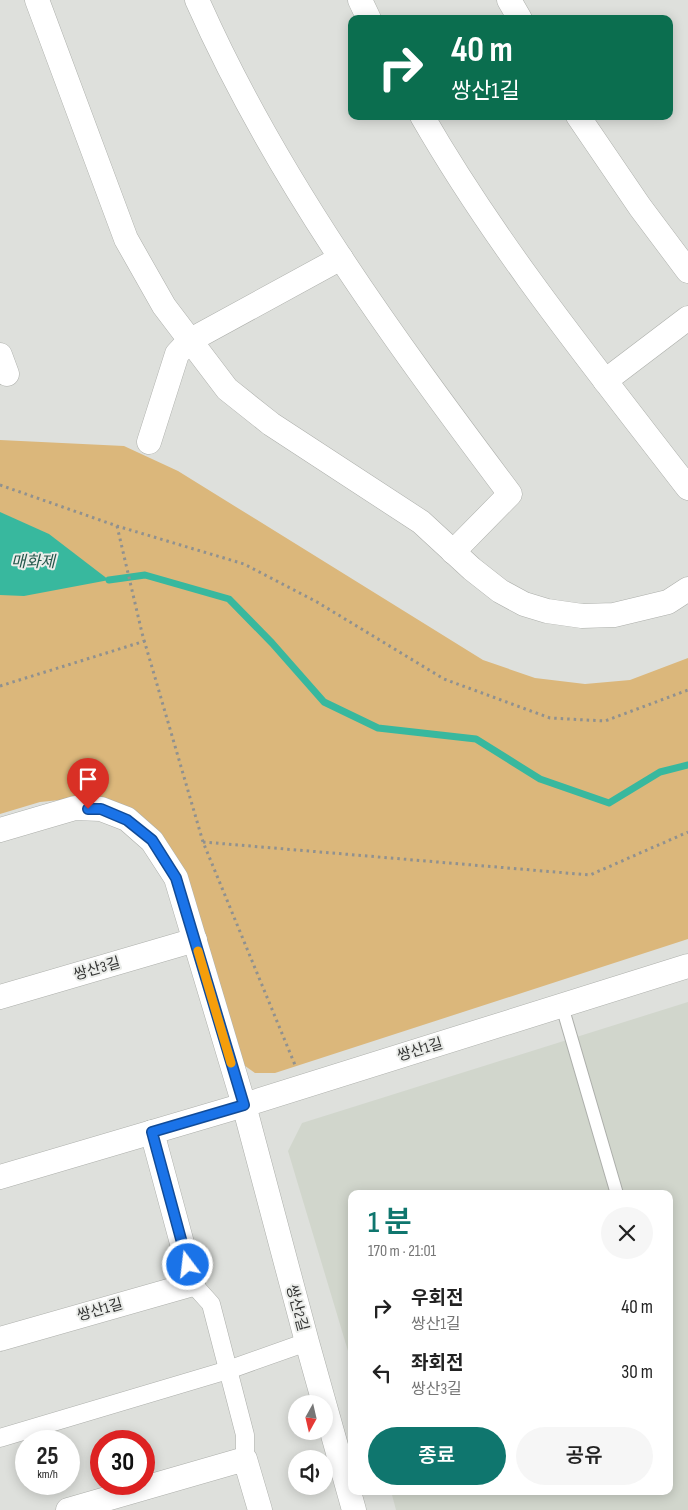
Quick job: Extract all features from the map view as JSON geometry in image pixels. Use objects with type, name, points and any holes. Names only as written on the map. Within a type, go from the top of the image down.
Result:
[{"type":"street","points":[[37,0],[126,239],[164,306],[227,389],[250,410],[422,522],[453,552],[500,591],[524,604],[547,611],[582,616],[614,615],[668,602],[688,590]]},
{"type":"street","points":[[197,0],[246,101],[310,210],[341,258],[450,413],[510,494],[453,552]]},
{"type":"street","points":[[360,0],[367,15]]},
{"type":"street","points":[[509,0],[518,15]]},
{"type":"street","points":[[424,120],[481,211],[606,381],[688,488]]},
{"type":"street","points":[[581,120],[640,207],[688,271]]},
{"type":"street","points":[[149,442],[177,354],[190,341],[341,258]]},
{"type":"street","points":[[606,381],[688,318]]},
{"type":"street","points":[[0,830],[75,808],[101,809],[127,820],[152,840],[176,878],[244,1105]]},
{"type":"street","name":"쌍산3길","points":[[0,998],[194,940]]},
{"type":"street","name":"쌍산1길","points":[[0,1177],[244,1105],[688,966]]},
{"type":"street","name":"쌍산2길","points":[[244,1105],[306,1342],[348,1489]]},
{"type":"street","points":[[152,1132],[193,1284],[210,1304],[245,1435],[244,1459],[260,1510]]},
{"type":"street","name":"쌍산1길","points":[[0,1339],[193,1284]]},
{"type":"street","points":[[0,1438],[228,1370],[306,1342]]},
{"type":"street","points":[[68,1510],[244,1459]]},
{"type":"street","name":"쌍산2길","points":[[350,1495],[354,1510]]},
{"type":"lane","points":[[562,1006],[615,1190]]},
{"type":"path","points":[[0,485],[117,526],[244,564],[317,602],[444,678],[550,718],[605,721],[688,690]]},
{"type":"path","points":[[117,526],[144,641],[203,842],[304,1086]]},
{"type":"path","points":[[0,686],[144,641]]},
{"type":"path","points":[[203,842],[590,875],[688,832]]},
{"type":"shaded area","points":[[0,440],[124,446],[178,471],[483,660],[535,678],[585,684],[630,680],[688,658],[688,939],[275,1073],[255,1073],[241,1063],[181,871],[89,797],[40,802],[0,814]]},
{"type":"shaded area","points":[[688,1002],[688,1510],[396,1510],[392,1495],[673,1495],[673,1190],[348,1190],[348,1351],[288,1151],[302,1123]]},
{"type":"water","name":"매화제","points":[[0,512],[49,534],[109,580],[24,596],[0,595]]},
{"type":"waterway","points":[[109,580],[145,575],[229,599],[272,643],[324,702],[378,728],[476,739],[540,779],[609,803],[660,772],[688,765]]},
{"type":"slow traffic","points":[[198,951],[231,1063]]},
{"type":"route","points":[[88,809],[101,809],[127,820],[152,840],[176,878],[244,1105],[152,1132],[188,1265]]}]
